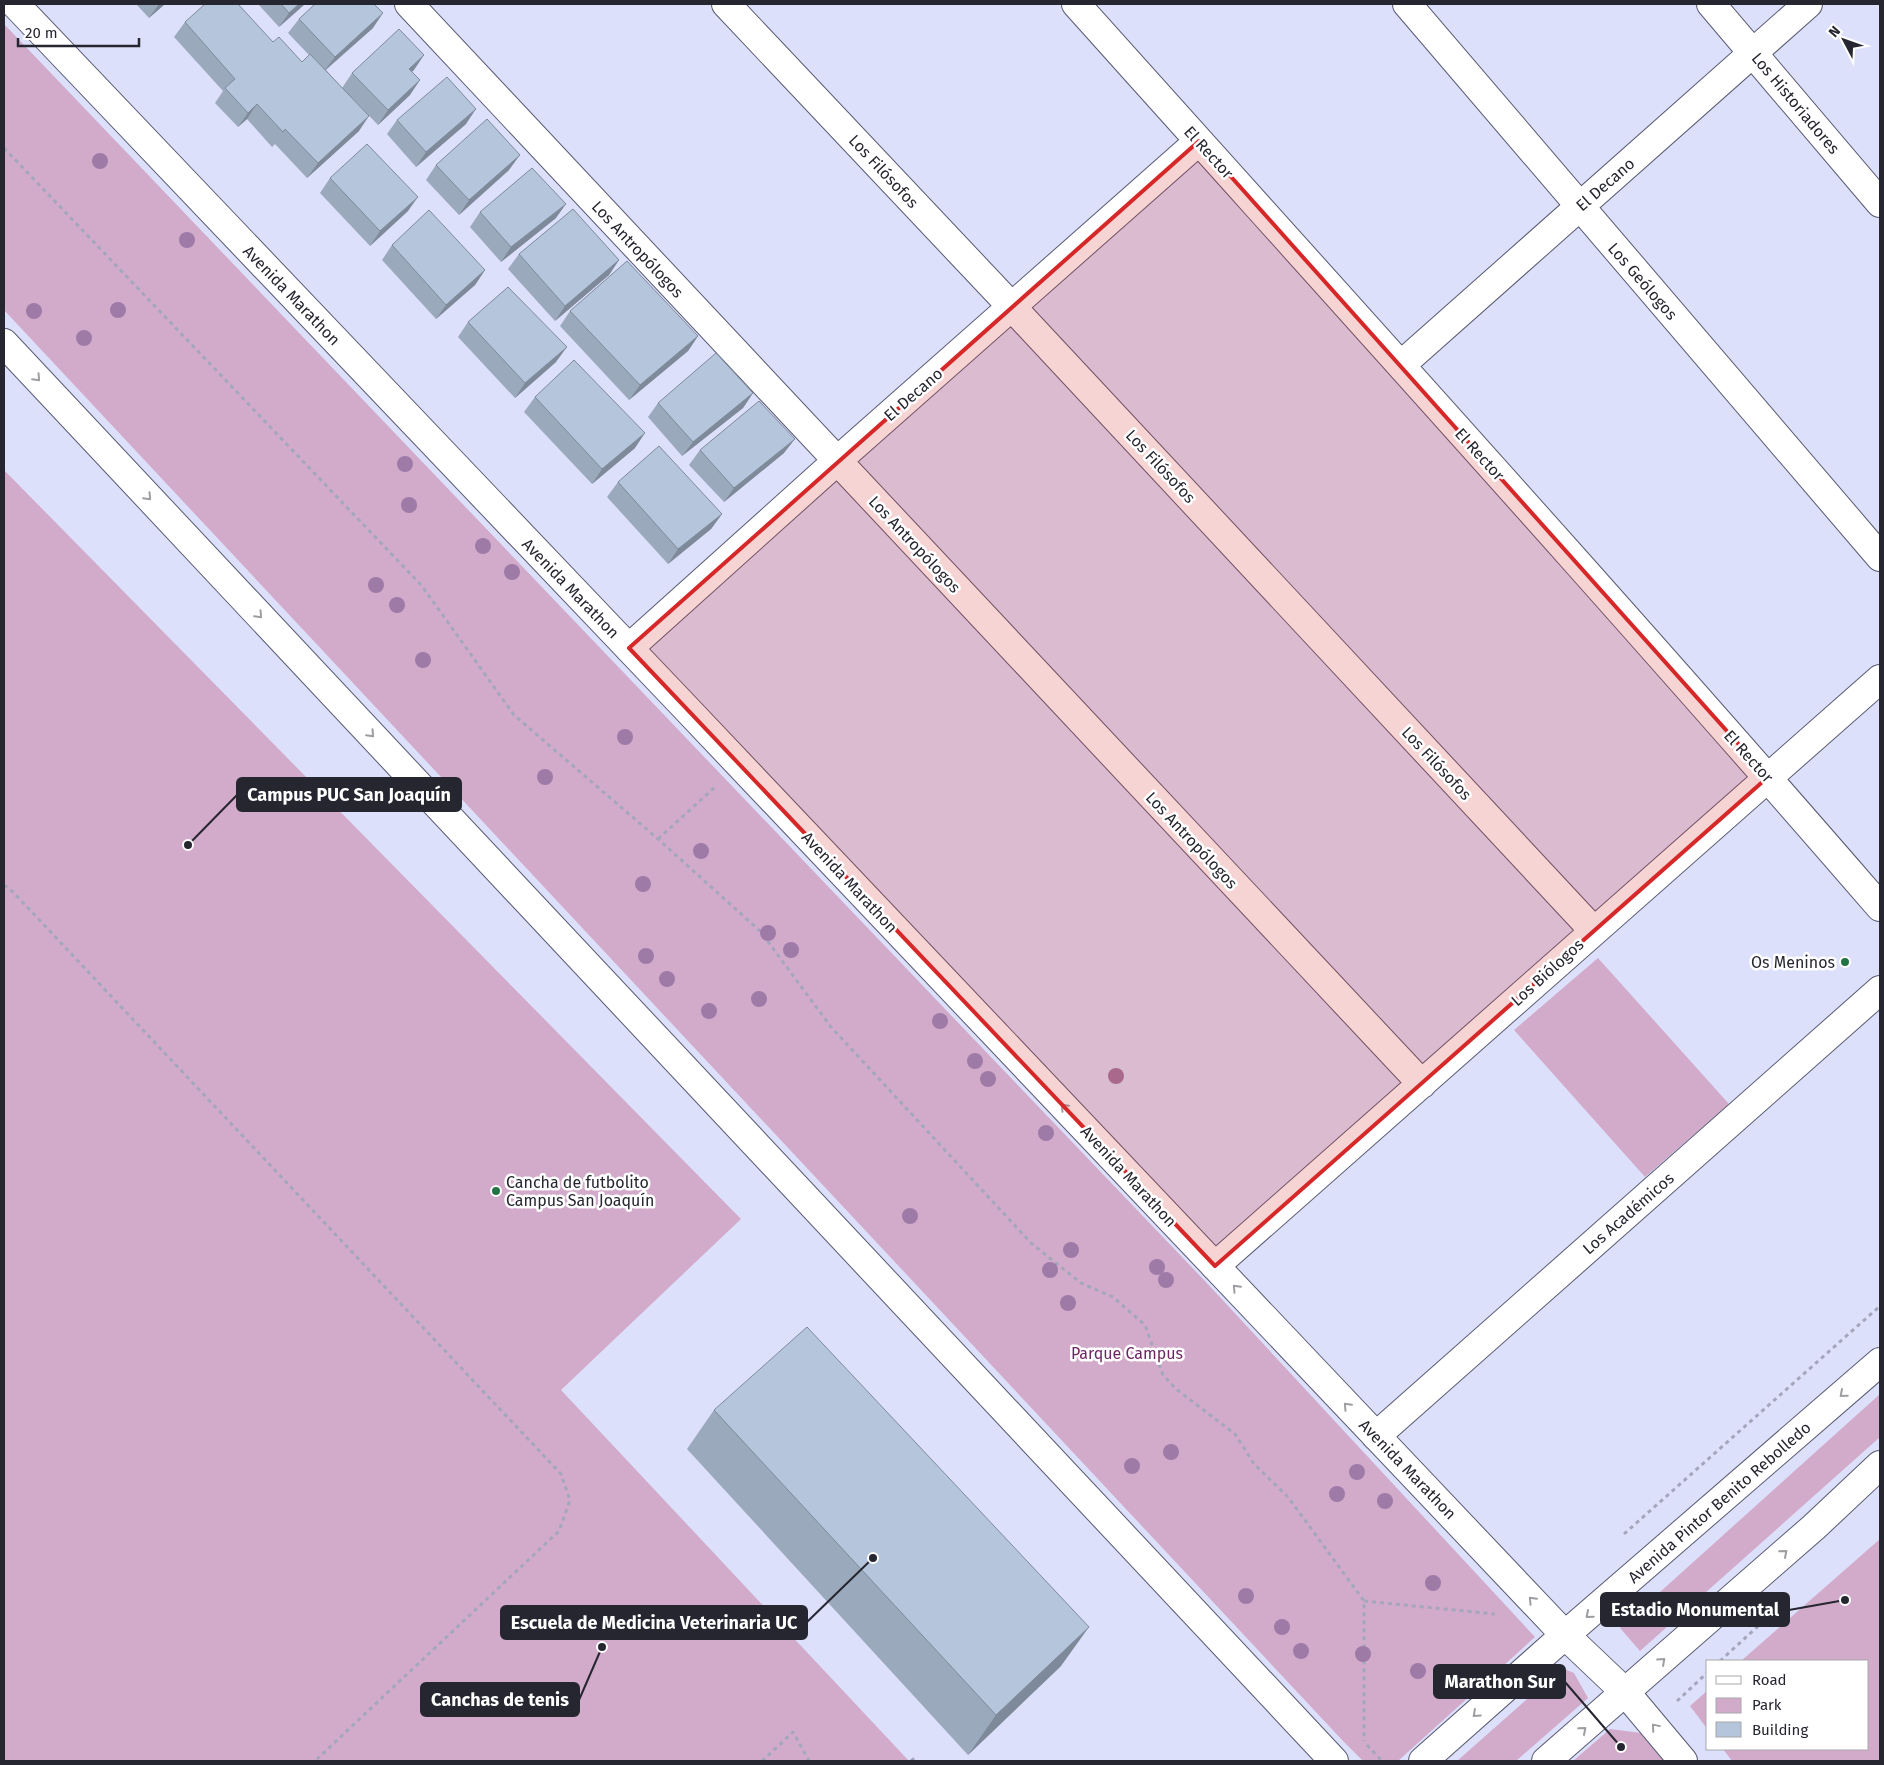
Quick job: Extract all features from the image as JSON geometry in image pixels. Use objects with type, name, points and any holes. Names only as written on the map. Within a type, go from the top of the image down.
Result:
[{"type":"street","name":"Avenida Marathon","points":[[15,4],[1565,1635],[1626,1693],[1683,1761]]},
{"type":"street","name":"Los Antropólogos","points":[[409,4],[1422,1084]]},
{"type":"street","name":"Los Filósofos","points":[[726,4],[1012,307],[1594,931]]},
{"type":"street","name":"El Rector","points":[[1076,4],[1401,365],[1768,778],[1880,907]]},
{"type":"street","name":"Los Geólogos","points":[[1407,4],[1880,557]]},
{"type":"street","name":"Los Historiadores","points":[[1711,4],[1880,203]]},
{"type":"street","name":"El Decano","points":[[1401,365],[1754,54],[1808,4]]},
{"type":"street","name":"El Decano","points":[[629,648],[1199,141]]},
{"type":"street","points":[[4,343],[1334,1761]]},
{"type":"street","name":"Los Biólogos","points":[[1215,1266],[1880,678]]},
{"type":"street","name":"Los Académicos","points":[[1376,1436],[1880,990]]},
{"type":"street","name":"Avenida Pintor Benito Rebolledo","points":[[1423,1761],[1565,1635],[1880,1362]]},
{"type":"street","points":[[1546,1761],[1814,1527],[1880,1465]]},
{"type":"path","points":[[4,148],[422,586],[514,716],[658,839],[760,931],[831,1027],[1031,1243],[1081,1282],[1114,1297],[1145,1325],[1162,1375],[1176,1389],[1236,1434],[1254,1464],[1288,1497],[1364,1601],[1364,1752]]},
{"type":"path","points":[[658,839],[718,784]]},
{"type":"path","points":[[4,885],[13,892],[561,1474],[570,1500],[559,1531],[315,1761]]},
{"type":"path","points":[[1619,1538],[1880,1306]]},
{"type":"path","points":[[1364,1601],[1504,1614]]},
{"type":"path","points":[[762,1761],[793,1732],[809,1761]]},
{"type":"path","points":[[1364,1742],[1382,1761]]},
{"type":"path","points":[[911,1761],[917,1756]]},
{"type":"highlighted area","points":[[1199,141],[1768,777],[1215,1266],[629,648]]},
{"type":"green space","name":"Parque Campus","points":[[4,24],[1204,1280],[1535,1637],[1398,1761],[1363,1761],[1344,1742],[4,310]]},
{"type":"green space","points":[[4,470],[741,1219],[561,1390],[909,1761],[4,1761]]},
{"type":"green space","points":[[1598,958],[1729,1104],[1645,1177],[1514,1030]]},
{"type":"green space","points":[[1880,1394],[1880,1437],[1640,1651],[1620,1628]]},
{"type":"green space","points":[[1880,1539],[1880,1761],[1732,1761],[1724,1750],[1869,1750],[1869,1660],[1742,1660]]},
{"type":"green space","points":[[1562,1668],[1574,1673],[1588,1698],[1516,1761],[1457,1761]]},
{"type":"green space","points":[[1706,1692],[1706,1727],[1690,1706]]},
{"type":"green space","points":[[1610,1729],[1641,1733],[1665,1761],[1573,1761]]},
{"type":"building","points":[[205,4],[238,4],[273,42],[279,37],[302,62],[310,54],[369,116],[318,163],[285,129],[283,132],[257,104],[248,113],[225,88],[235,79],[185,22]]},
{"type":"building","points":[[281,4],[299,4],[289,13]]},
{"type":"building","points":[[315,4],[374,4],[383,13],[335,57],[299,19]]},
{"type":"building","points":[[399,29],[424,55],[409,69],[420,80],[388,110],[352,73]]},
{"type":"building","points":[[447,77],[476,109],[426,152],[397,120]]},
{"type":"building","points":[[487,119],[520,155],[469,200],[436,165]]},
{"type":"building","points":[[367,144],[418,197],[380,231],[330,178]]},
{"type":"building","points":[[532,168],[566,204],[511,247],[480,212]]},
{"type":"building","points":[[573,209],[619,260],[565,306],[519,254]]},
{"type":"building","points":[[429,210],[485,270],[446,305],[392,245]]},
{"type":"building","points":[[627,261],[698,336],[640,385],[570,311]]},
{"type":"building","points":[[508,287],[567,347],[525,383],[468,322]]},
{"type":"building","points":[[716,353],[753,393],[693,442],[658,403]]},
{"type":"building","points":[[574,360],[645,433],[602,469],[535,397]]},
{"type":"building","points":[[759,401],[795,439],[734,488],[700,450]]},
{"type":"building","points":[[659,446],[722,514],[678,549],[618,482]]},
{"type":"building","points":[[807,1327],[1089,1627],[996,1715],[714,1410]]},
{"type":"place","name":"Campus PUC San Joaquín","points":[[188,845]]},
{"type":"place","name":"Os Meninos","points":[[1845,962]]},
{"type":"place","name":"Cancha de futbolito Campus San Joaquín","points":[[496,1191]]},
{"type":"place","name":"Escuela de Medicina Veterinaria UC","points":[[873,1558]]},
{"type":"place","name":"Estadio Monumental","points":[[1845,1600]]},
{"type":"place","name":"Canchas de tenis","points":[[602,1647]]},
{"type":"place","name":"Marathon Sur","points":[[1621,1747]]}]
